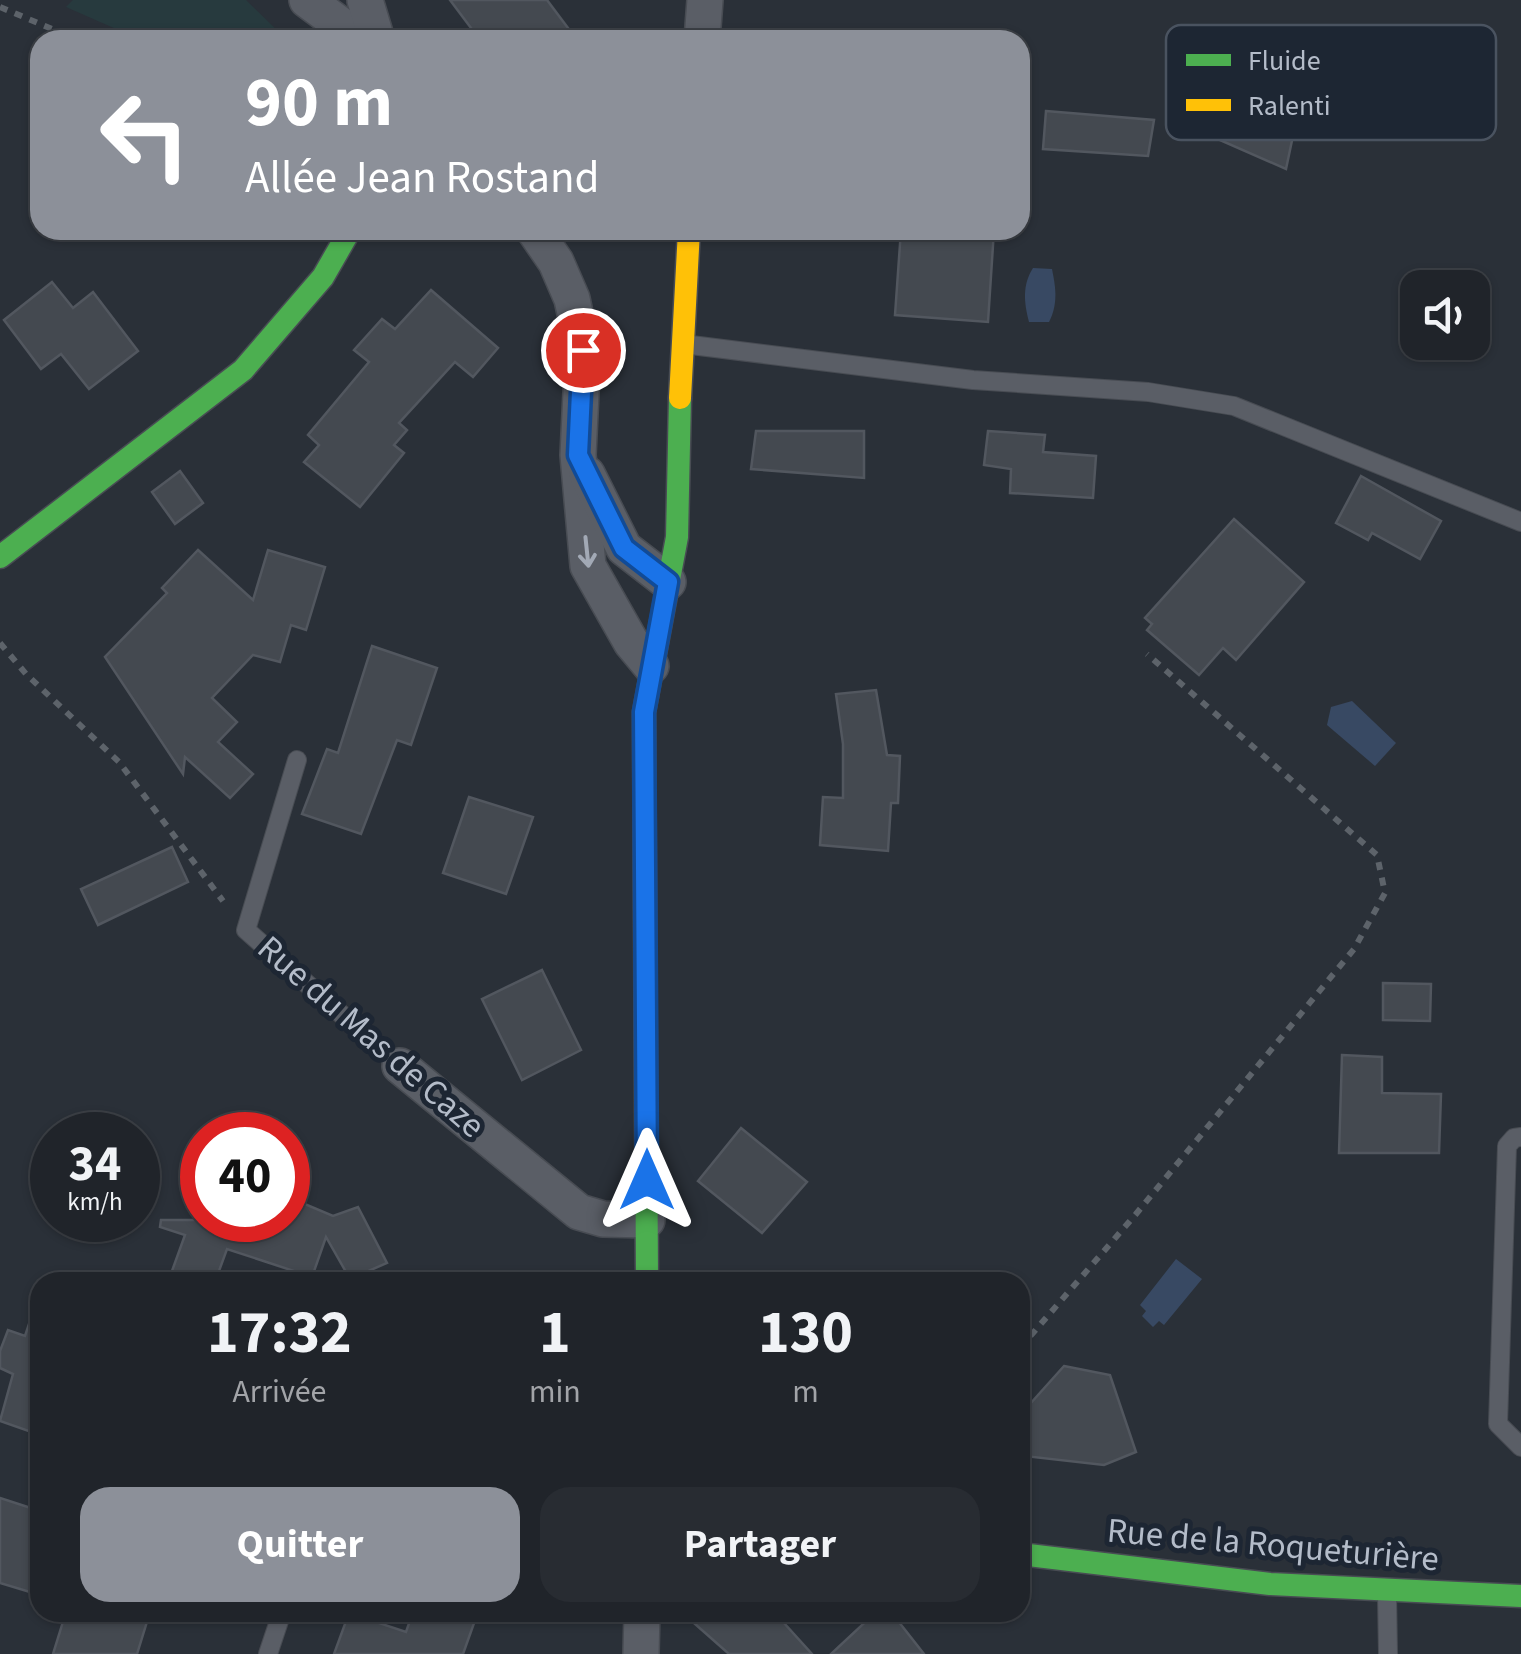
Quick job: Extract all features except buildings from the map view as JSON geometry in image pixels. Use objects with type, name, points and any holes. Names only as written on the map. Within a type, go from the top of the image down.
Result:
[{"type":"street","points":[[307,0],[348,30]]},
{"type":"street","points":[[364,0],[374,30]]},
{"type":"street","points":[[702,30],[704,0]]},
{"type":"street","points":[[0,557],[243,370],[323,277],[344,240]]},
{"type":"street","points":[[541,240],[556,262],[572,299],[583,350],[578,455],[588,566],[631,642],[651,666]]},
{"type":"street","points":[[647,1272],[644,712],[676,537],[687,240]]},
{"type":"street","points":[[578,455],[624,548],[668,582]]},
{"type":"street","name":"Rue du Mas de Caze","points":[[400,1066],[578,1212],[604,1218],[648,1220]]},
{"type":"street","name":"Rue de la Roqueturière","points":[[1030,1556],[1166,1576],[1387,1594],[1521,1596]]},
{"type":"street","points":[[641,1654],[642,1622]]},
{"type":"lane","points":[[681,344],[973,380],[1148,392],[1234,406],[1521,522]]},
{"type":"lane","name":"Rue du Mas de Caze","points":[[296,760],[246,930],[400,1066]]},
{"type":"lane","points":[[1521,1138],[1514,1138],[1507,1146],[1498,1424],[1521,1446]]},
{"type":"lane","points":[[1387,1594],[1388,1654]]},
{"type":"lane","points":[[268,1654],[279,1622]]},
{"type":"path","points":[[0,7],[54,30]]},
{"type":"path","points":[[0,643],[26,674],[119,762],[246,930]]},
{"type":"path","points":[[1030,1336],[1354,948],[1385,894],[1377,854],[1147,654]]},
{"type":"green space","points":[[73,0],[246,0],[277,30],[118,30],[66,7]]},
{"type":"water","points":[[1033,268],[1052,269],[1055,296],[1049,322],[1029,322],[1025,294]]},
{"type":"water","points":[[1352,701],[1396,743],[1375,766],[1327,725],[1331,707]]},
{"type":"water","points":[[1176,1259],[1202,1279],[1164,1325],[1159,1321],[1153,1327],[1142,1316],[1146,1311],[1140,1305]]},
{"type":"traffic: fast","points":[[0,557],[243,370],[323,277],[344,240]]},
{"type":"traffic: fast","points":[[647,1272],[644,712],[677,537],[680,398]]},
{"type":"traffic: fast","points":[[1030,1555],[1270,1584],[1521,1596]]},
{"type":"traffic: slow","points":[[680,398],[688,240]]},
{"type":"route","points":[[583,350],[578,455],[624,548],[668,582],[644,712],[647,1180]]}]
